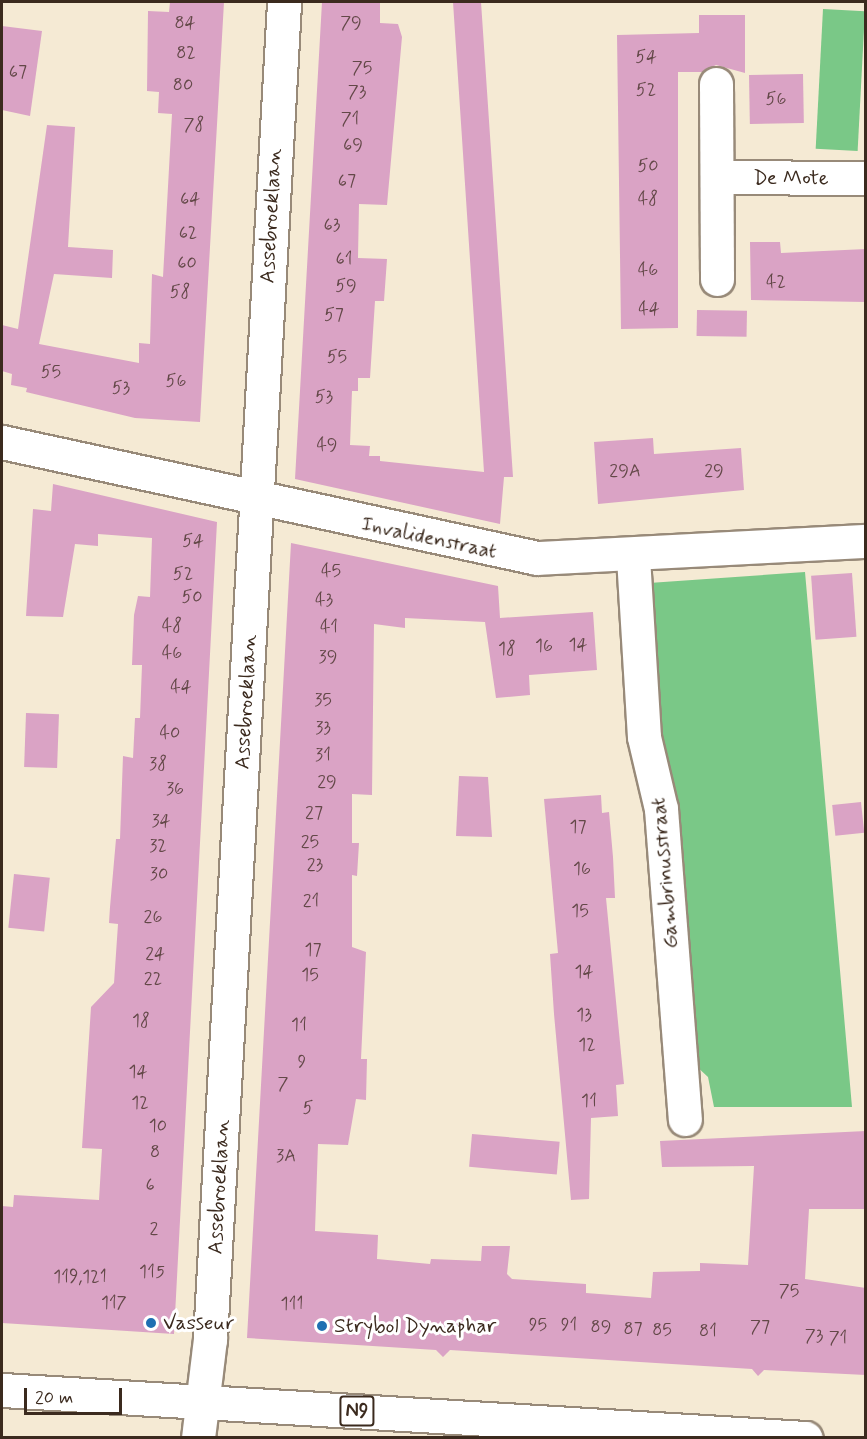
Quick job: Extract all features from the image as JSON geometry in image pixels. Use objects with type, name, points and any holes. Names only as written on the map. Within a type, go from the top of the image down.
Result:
[{"type":"street","name":"Assebroeklaan","points":[[198,1437],[204,1402],[258,502],[284,2]]},
{"type":"street","points":[[717,84],[717,279]]},
{"type":"street","name":"De Mote","points":[[717,177],[866,178]]},
{"type":"street","name":"Invalidenstraat","points":[[2,442],[258,502],[525,556],[633,557],[866,541]]},
{"type":"street","name":"Gambrinusstraat","points":[[633,557],[645,737],[661,809],[685,1119]]},
{"type":"street","name":"N9","points":[[2,1390],[806,1437]]},
{"type":"green space","points":[[823,9],[865,11],[858,151],[816,149]]},
{"type":"green space","points":[[805,572],[852,1107],[714,1107],[708,1077],[694,1064],[675,788],[662,755],[649,583]]},
{"type":"building","points":[[170,2],[224,2],[200,422],[135,418],[26,392],[27,388],[11,385],[12,374],[2,371],[2,325],[18,329],[47,125],[75,127],[68,247],[113,250],[112,278],[54,274],[39,344],[139,363],[139,343],[150,344],[152,274],[163,277],[172,114],[158,113],[159,92],[147,91],[148,11],[169,12]]},
{"type":"building","points":[[322,2],[380,2],[380,23],[398,24],[402,37],[387,205],[359,204],[358,258],[387,259],[384,301],[375,301],[370,378],[358,378],[358,391],[352,391],[350,445],[370,446],[369,456],[380,456],[380,461],[484,472],[453,2],[481,2],[513,477],[504,477],[500,524],[295,479]]},
{"type":"building","points":[[699,15],[745,15],[745,73],[716,65],[702,72],[678,72],[678,328],[621,329],[617,35],[699,33]]},
{"type":"building","points":[[2,26],[42,31],[30,116],[2,110]]},
{"type":"building","points":[[803,74],[804,123],[750,124],[749,75]]},
{"type":"building","points":[[750,242],[780,242],[781,253],[866,249],[866,302],[751,300]]},
{"type":"building","points":[[697,310],[747,311],[747,337],[697,336]]},
{"type":"building","points":[[653,438],[654,454],[741,448],[744,490],[598,504],[594,442]]},
{"type":"building","points":[[53,484],[217,522],[174,1334],[2,1323],[2,1206],[13,1207],[14,1195],[99,1200],[102,1149],[82,1148],[91,1007],[114,983],[118,924],[109,923],[116,839],[120,839],[123,756],[133,758],[135,718],[140,718],[142,665],[132,665],[134,615],[138,596],[150,597],[152,538],[98,534],[98,546],[75,544],[63,617],[26,616],[33,509],[51,511]]},
{"type":"building","points":[[291,543],[498,586],[500,618],[593,612],[597,670],[529,675],[530,695],[496,698],[485,622],[405,618],[405,628],[374,624],[372,795],[352,794],[352,843],[359,843],[357,876],[352,875],[352,947],[366,952],[361,1059],[367,1059],[366,1100],[356,1099],[348,1145],[318,1144],[315,1231],[378,1235],[377,1259],[430,1264],[431,1259],[481,1261],[482,1246],[510,1246],[507,1274],[512,1279],[586,1284],[586,1293],[651,1298],[653,1272],[700,1271],[700,1263],[748,1265],[754,1166],[662,1167],[660,1141],[866,1131],[866,1209],[809,1209],[805,1279],[866,1288],[866,1375],[764,1370],[758,1376],[752,1369],[450,1350],[443,1357],[436,1350],[247,1338]]},
{"type":"building","points":[[852,573],[856,637],[816,640],[811,576]]},
{"type":"building","points":[[26,713],[59,714],[57,768],[24,767]]},
{"type":"building","points":[[459,776],[488,777],[492,837],[456,836]]},
{"type":"building","points":[[601,795],[602,813],[609,812],[613,857],[615,898],[606,898],[624,1084],[616,1085],[618,1116],[591,1118],[589,1199],[571,1200],[554,1014],[550,954],[558,953],[544,799]]},
{"type":"building","points":[[861,802],[864,833],[835,836],[832,805]]},
{"type":"building","points":[[14,874],[50,878],[44,931],[8,928]]},
{"type":"building","points":[[472,1134],[560,1142],[557,1175],[469,1167]]},
{"type":"place","name":"Vasseur","points":[[151,1323]]},
{"type":"place","name":"Strybol Dynaphar","points":[[322,1326]]}]
